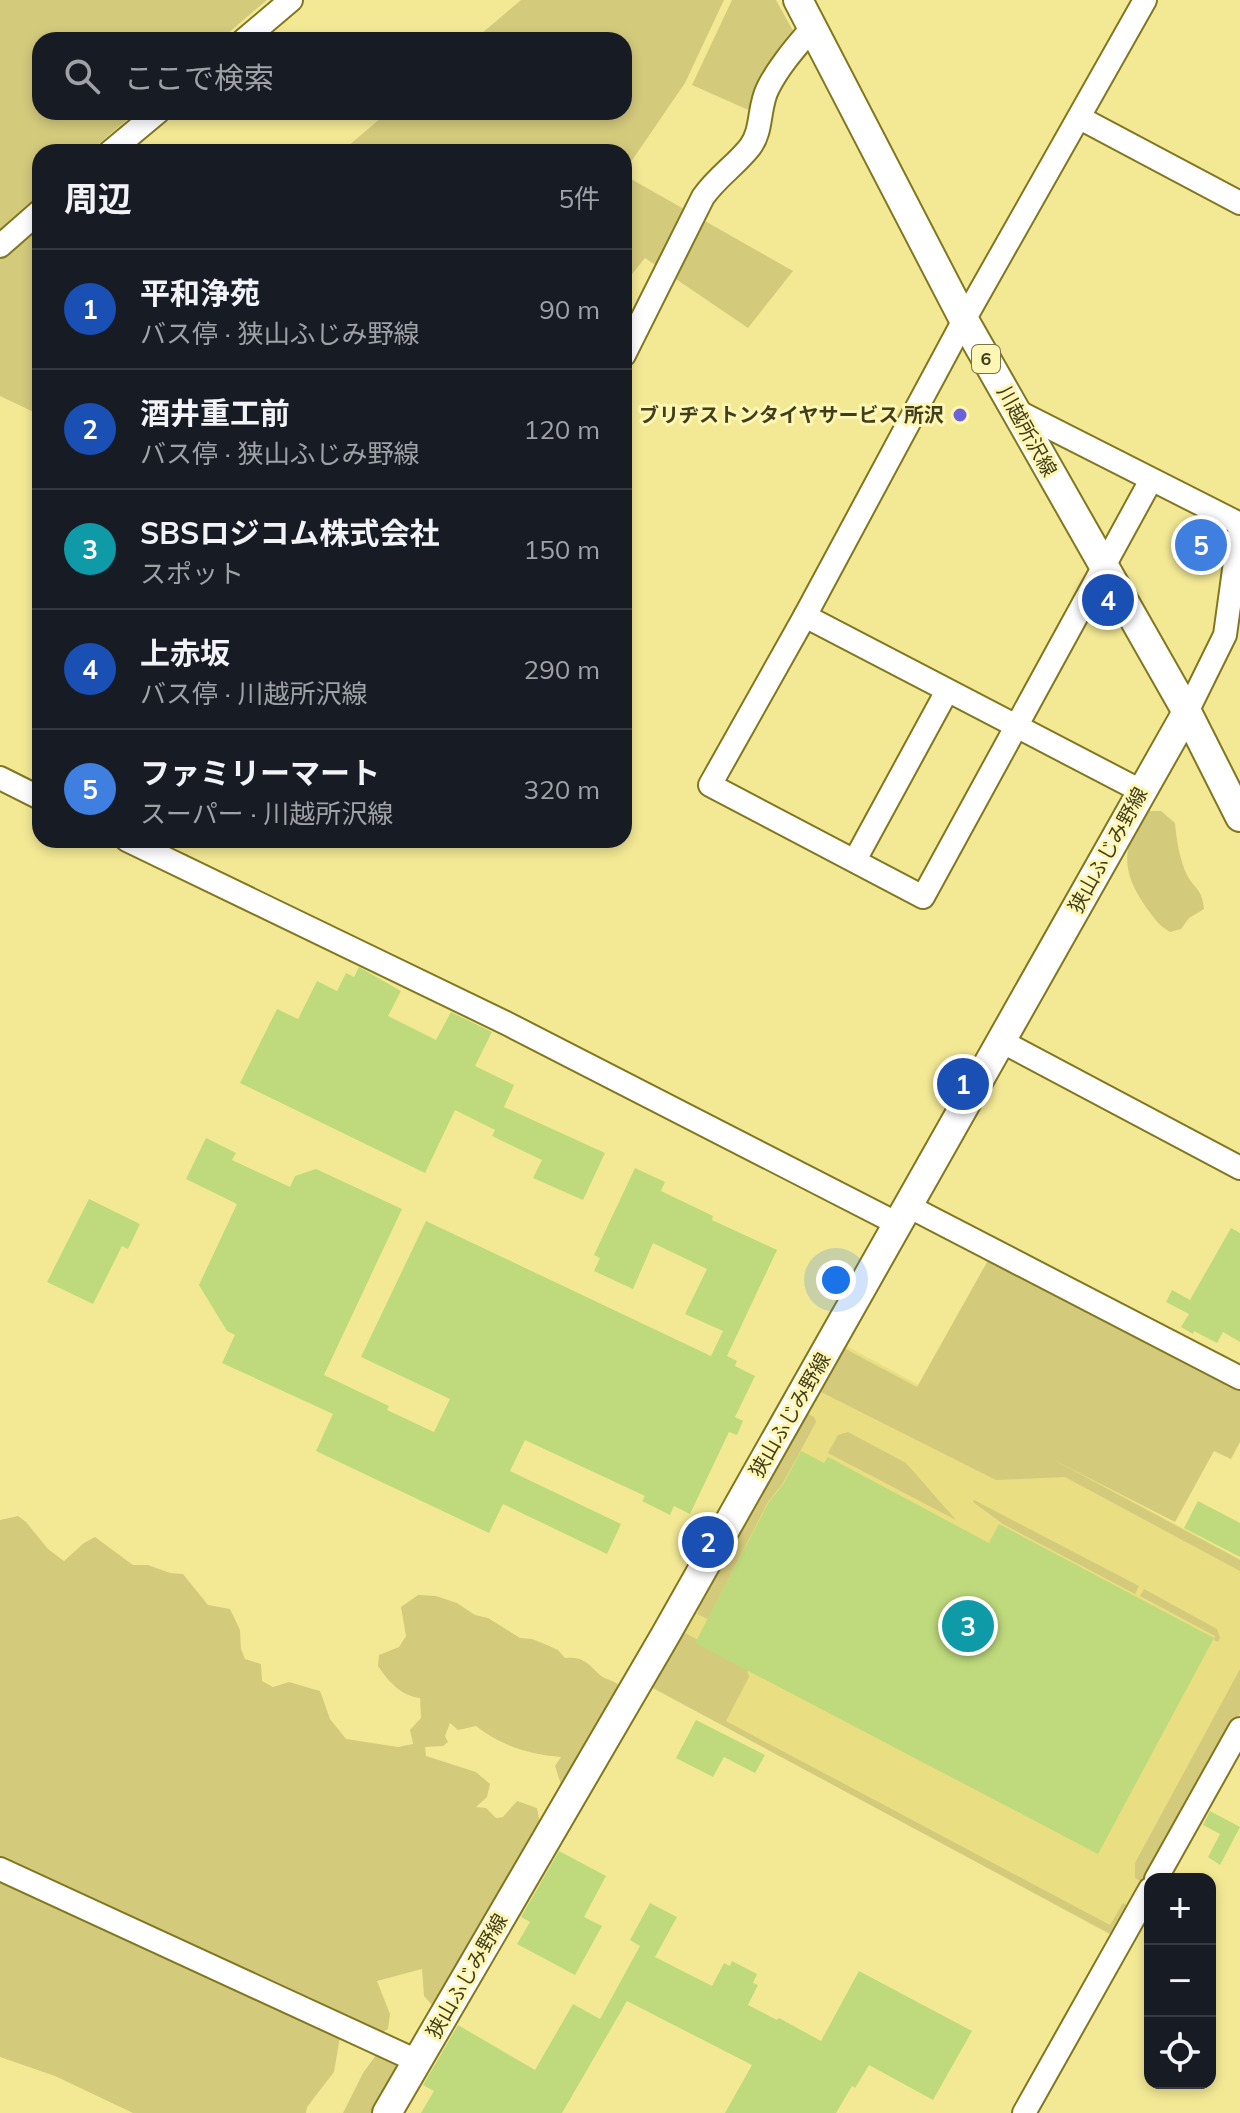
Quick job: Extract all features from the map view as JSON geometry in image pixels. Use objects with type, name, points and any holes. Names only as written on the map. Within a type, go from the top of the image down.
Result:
[{"type":"main road","name":"川越所沢線","points":[[798,0],[964,320],[1187,712],[1240,817]]},
{"type":"main road","name":"狭山ふじみ野線","points":[[387,2113],[670,1627],[1187,712]]},
{"type":"street","points":[[253,32],[291,0]]},
{"type":"street","points":[[1145,0],[964,320],[710,785],[923,897],[1151,480]]},
{"type":"street","points":[[632,339],[703,197],[716,178],[751,146],[759,129],[761,107],[768,88],[787,57],[812,28]]},
{"type":"street","points":[[1080,118],[1240,203]]},
{"type":"street","points":[[120,144],[148,120]]},
{"type":"street","points":[[0,246],[32,218]]},
{"type":"street","points":[[1015,410],[1240,525],[1234,627],[1220,647],[1187,712]]},
{"type":"street","points":[[805,616],[1141,791]]},
{"type":"street","points":[[855,860],[947,691]]},
{"type":"street","points":[[0,778],[32,794]]},
{"type":"street","points":[[144,848],[1240,1378]]},
{"type":"street","points":[[1001,1041],[1240,1168]]},
{"type":"street","points":[[1159,1873],[1240,1729]]},
{"type":"street","points":[[0,1869],[417,2061]]},
{"type":"street","points":[[1024,2113],[1144,1900]]},
{"type":"shaded area","points":[[0,0],[267,0],[229,32],[32,32],[32,120],[127,120],[98,144],[32,144],[32,201],[0,229]]},
{"type":"shaded area","points":[[521,0],[724,0],[685,83],[632,160],[632,144],[350,144],[379,120],[632,120],[632,32],[483,32]]},
{"type":"shaded area","points":[[732,0],[776,0],[796,36],[753,112],[692,85]]},
{"type":"shaded area","points":[[632,180],[793,271],[748,328],[645,258],[632,274]]},
{"type":"shaded area","points":[[32,229],[32,411],[0,396],[0,257]]},
{"type":"shaded area","points":[[1149,811],[1161,811],[1175,823],[1185,870],[1203,902],[1204,909],[1189,918],[1181,929],[1170,932],[1142,901],[1128,867],[1131,838]]},
{"type":"shaded area","points":[[991,1255],[1240,1386],[1240,1442],[1231,1459],[1214,1451],[1175,1522],[1050,1458],[1240,1560],[1240,1571],[1065,1477],[996,1480],[821,1392],[819,1386],[840,1346],[917,1387]]},
{"type":"shaded area","points":[[839,1342],[1240,1559],[1240,1716],[1154,1873],[1144,1873],[1144,1891],[1118,1939],[651,1686]]},
{"type":"shaded area","points":[[801,1410],[814,1417],[816,1422],[783,1483],[768,1502],[708,1619],[697,1614],[699,1610],[694,1607]]},
{"type":"shaded area","points":[[848,1432],[906,1463],[956,1520],[828,1453],[838,1435]]},
{"type":"shaded area","points":[[974,1500],[1139,1586],[1135,1594],[1003,1524]]},
{"type":"shaded area","points":[[18,1516],[48,1549],[64,1561],[95,1537],[133,1565],[148,1565],[183,1574],[208,1605],[230,1609],[240,1630],[245,1659],[261,1664],[262,1681],[273,1687],[289,1682],[320,1691],[330,1719],[346,1739],[398,1747],[413,1744],[410,1730],[421,1718],[420,1698],[396,1687],[378,1666],[379,1655],[399,1647],[406,1636],[401,1607],[418,1595],[436,1596],[457,1603],[520,1638],[532,1639],[558,1650],[565,1658],[589,1664],[602,1676],[618,1684],[622,1695],[565,1797],[555,1766],[561,1757],[516,1748],[476,1726],[458,1730],[450,1723],[445,1736],[448,1742],[443,1746],[425,1747],[426,1756],[476,1772],[490,1784],[487,1797],[476,1807],[486,1808],[496,1818],[503,1817],[517,1801],[537,1808],[542,1833],[436,2009],[424,1996],[422,1969],[377,1981],[390,2014],[388,2029],[375,2036],[341,2031],[334,2072],[307,2107],[306,2113],[133,2113],[55,2076],[0,2057],[0,1520]]},
{"type":"shaded area","points":[[1144,1589],[1217,1629],[1218,1642],[1214,1640],[1215,1636],[1140,1596]]},
{"type":"shaded area","points":[[683,1632],[746,1665],[749,1677],[726,1721],[1110,1925],[1123,1903],[1130,1907],[1116,1937],[649,1686]]},
{"type":"shaded area","points":[[1240,1669],[1240,1713],[1153,1873],[1144,1873],[1144,1883],[1135,1878],[1135,1863]]},
{"type":"shaded area","points":[[376,2055],[388,2055],[403,2066],[375,2113],[343,2113],[363,2073]]},
{"type":"building","points":[[1198,518],[1204,521],[1222,554],[1221,562],[1201,573],[1176,530]]},
{"type":"building","points":[[359,967],[401,991],[388,1016],[436,1040],[451,1012],[492,1032],[475,1066],[514,1085],[504,1107],[605,1153],[583,1200],[533,1178],[542,1160],[492,1136],[495,1130],[455,1110],[425,1173],[240,1083],[277,1009],[298,1019],[317,981],[337,991],[346,973],[354,977]]},
{"type":"building","points":[[206,1138],[236,1153],[232,1160],[290,1187],[295,1176],[316,1169],[402,1209],[324,1375],[434,1432],[450,1399],[361,1357],[426,1221],[711,1356],[723,1331],[685,1314],[707,1269],[653,1243],[633,1289],[594,1271],[600,1258],[594,1255],[635,1168],[665,1182],[661,1191],[713,1216],[712,1220],[777,1250],[727,1356],[737,1361],[735,1366],[755,1376],[735,1417],[743,1421],[737,1435],[729,1432],[690,1514],[674,1506],[670,1515],[642,1501],[645,1496],[525,1440],[510,1471],[621,1524],[607,1554],[503,1504],[489,1533],[316,1451],[333,1414],[222,1363],[235,1335],[227,1331],[199,1285],[237,1204],[186,1179]]},
{"type":"building","points":[[89,1199],[140,1224],[128,1249],[122,1246],[93,1304],[47,1282]]},
{"type":"building","points":[[1231,1228],[1240,1233],[1240,1342],[1223,1332],[1217,1343],[1181,1327],[1189,1314],[1166,1302],[1172,1290],[1190,1300]]},
{"type":"building","points":[[801,1451],[824,1463],[828,1457],[989,1543],[999,1524],[1214,1638],[1098,1854],[695,1643],[769,1502],[784,1483]]},
{"type":"building","points":[[1198,1501],[1240,1523],[1240,1557],[1184,1528]]},
{"type":"building","points":[[696,1720],[765,1755],[755,1773],[724,1757],[713,1777],[676,1758]]},
{"type":"building","points":[[1210,1811],[1240,1827],[1220,1865],[1208,1857],[1220,1834],[1203,1825]]},
{"type":"building","points":[[559,1851],[606,1876],[584,1917],[602,1926],[575,1975],[517,1944],[530,1922],[521,1917]]},
{"type":"building","points":[[650,1903],[677,1917],[655,1957],[712,1986],[724,1963],[730,1966],[732,1961],[757,1974],[753,1983],[758,1985],[748,2005],[821,2041],[859,1971],[972,2031],[933,2100],[869,2065],[836,2113],[725,2113],[752,2065],[627,2001],[562,2113],[421,2113],[434,2091],[423,2085],[458,2025],[535,2070],[573,2004],[600,2019],[640,1946],[630,1940]]},
{"type":"place","name":"ブリヂストンタイヤサービス 所沢","points":[[960,415]]},
{"type":"place","name":"ファミリーマート","points":[[1201,545]]},
{"type":"place","name":"上赤坂","points":[[1108,600]]},
{"type":"place","name":"平和浄苑","points":[[963,1084]]},
{"type":"place","name":"酒井重工前","points":[[708,1542]]},
{"type":"place","name":"SBSロジコム株式会社","points":[[968,1626]]}]
